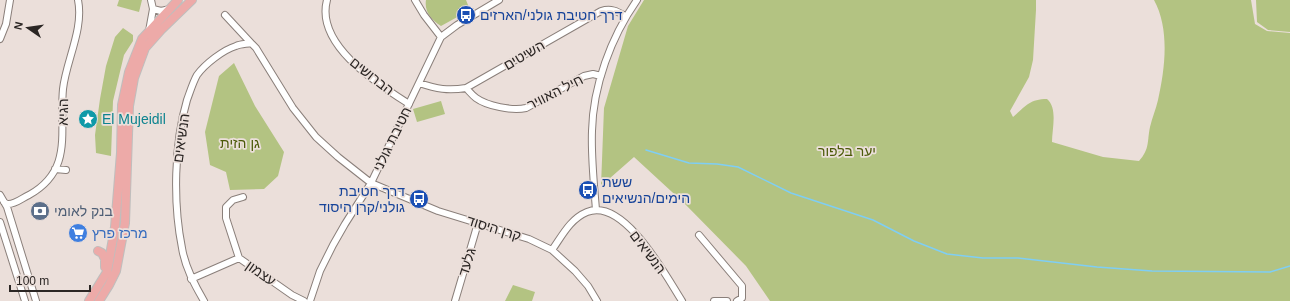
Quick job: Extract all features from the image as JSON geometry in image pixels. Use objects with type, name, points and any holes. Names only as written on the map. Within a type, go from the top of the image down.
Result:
[{"type":"main road","points":[[89,301],[105,274],[113,238],[121,153],[122,105],[129,72],[142,39],[178,0]]},
{"type":"main road","points":[[100,301],[110,285],[116,271],[125,223],[129,106],[134,78],[145,48],[192,0]]},
{"type":"main road","points":[[105,274],[104,258],[102,253],[98,251],[108,247],[113,238]]},
{"type":"street","points":[[0,39],[6,24],[10,0]]},
{"type":"street","name":"הגיא","points":[[13,203],[40,188],[52,175],[60,161],[62,148],[63,89],[78,25],[80,8],[78,0]]},
{"type":"street","points":[[148,32],[153,9],[151,0]]},
{"type":"street","name":"הברושים","points":[[327,0],[325,15],[337,44],[358,68],[409,104]]},
{"type":"street","points":[[415,0],[424,15],[441,37]]},
{"type":"street","name":"חטיבת גולני","points":[[310,301],[320,272],[333,245],[371,183],[441,37],[457,25],[499,0]]},
{"type":"street","points":[[552,250],[570,225],[587,212],[596,210],[592,131],[596,94],[613,40],[625,16],[637,0]]},
{"type":"street","points":[[153,9],[160,11],[170,9]]},
{"type":"street","name":"השיטים","points":[[419,83],[440,89],[453,90],[466,88],[601,11],[607,9],[614,10],[625,16]]},
{"type":"street","points":[[225,15],[251,43]]},
{"type":"street","name":"קרן היסוד","points":[[251,43],[256,48],[293,108],[316,137],[338,157],[371,183],[438,211],[529,239],[552,250],[575,270],[588,286],[597,301]]},
{"type":"street","name":"הנשיאים","points":[[204,301],[191,279],[182,249],[178,214],[176,172],[183,113],[197,75],[207,64],[235,46],[251,43]]},
{"type":"street","name":"חיל האוויר","points":[[466,88],[474,97],[481,101],[518,110],[526,108],[584,76],[593,74],[601,76]]},
{"type":"street","points":[[56,169],[66,170]]},
{"type":"street","points":[[0,195],[9,216],[36,301]]},
{"type":"street","name":"עצמון","points":[[243,197],[233,200],[226,207],[226,218],[240,258],[292,295],[304,301]]},
{"type":"street","points":[[4,202],[7,204],[13,203]]},
{"type":"street","points":[[9,216],[10,208],[13,203]]},
{"type":"street","name":"הנשיאים","points":[[596,210],[608,213],[619,219],[631,229],[644,243],[682,301]]},
{"type":"street","points":[[0,222],[25,301]]},
{"type":"street","name":"גלעד","points":[[455,301],[478,223]]},
{"type":"street","points":[[699,235],[742,286],[742,298],[737,301]]},
{"type":"street","points":[[191,279],[240,258]]},
{"type":"street","points":[[714,301],[727,301]]},
{"type":"green space","points":[[119,0],[142,0],[139,12],[117,6]]},
{"type":"green space","points":[[426,0],[466,0],[470,10],[441,26],[427,12]]},
{"type":"green space","name":"יער בלפור","points":[[644,0],[1036,0],[1033,60],[1029,77],[1010,111],[1013,117],[1031,102],[1047,99],[1052,108],[1054,119],[1052,142],[1103,157],[1139,161],[1147,149],[1150,127],[1163,75],[1165,49],[1164,36],[1159,11],[1154,0],[1251,0],[1255,24],[1267,31],[1290,33],[1290,301],[770,301],[746,266],[684,203],[634,157],[601,186],[604,108],[628,26]]},
{"type":"green space","points":[[1256,0],[1290,0],[1290,32],[1268,30],[1257,22]]},
{"type":"green space","points":[[123,28],[133,35],[133,41],[124,55],[113,101],[111,156],[96,153],[95,135],[106,66],[115,37]]},
{"type":"green space","name":"גן הזית","points":[[234,63],[255,106],[284,152],[278,176],[264,189],[230,190],[226,172],[210,165],[205,132],[219,76]]},
{"type":"green space","points":[[441,101],[445,114],[417,122],[413,109]]},
{"type":"green space","points":[[513,285],[535,292],[532,301],[505,301]]},
{"type":"waterway","points":[[646,150],[689,163],[717,164],[738,167],[791,193],[873,220],[914,241],[947,254],[983,258],[1018,258],[1097,267],[1152,271],[1270,272],[1290,266]]},
{"type":"place","name":"דרך חטיבת גולני/הארזים","points":[[466,15]]},
{"type":"place","name":"El Mujeidil","points":[[88,119]]},
{"type":"place","name":"ששת הימים/הנשיאים","points":[[588,190]]},
{"type":"place","name":"דרך חטיבת גולני/קרן היסוד","points":[[419,199]]},
{"type":"place","name":"בנק לאומי","points":[[40,211]]},
{"type":"place","name":"מרכז פרץ","points":[[78,233]]}]
